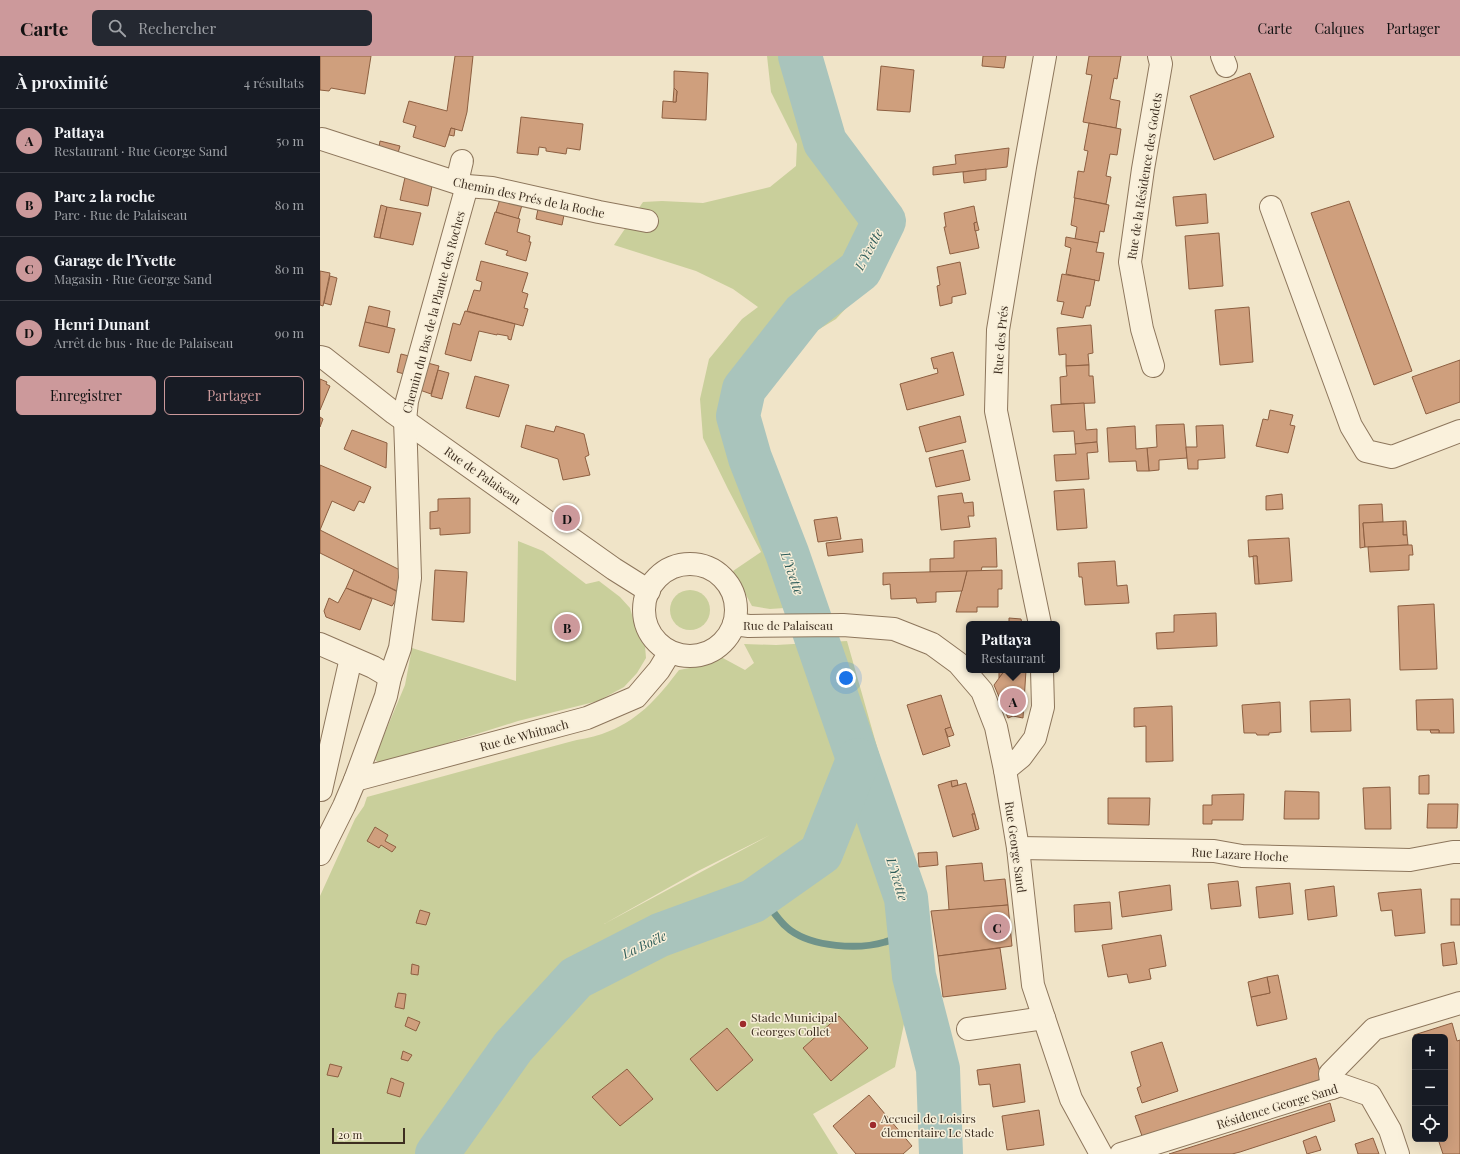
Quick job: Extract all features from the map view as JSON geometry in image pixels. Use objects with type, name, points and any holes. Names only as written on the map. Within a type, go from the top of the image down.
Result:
[{"type":"street","name":"Rue des Prés","points":[[1039,621],[996,411],[998,330],[1045,56]]},
{"type":"street","name":"Rue de la Résidence des Godets","points":[[1153,366],[1142,329],[1130,262],[1143,169],[1161,64],[1159,56]]},
{"type":"street","name":"Chemin des Prés de la Roche","points":[[322,139],[462,184],[492,188],[647,221]]},
{"type":"street","name":"Chemin du Bas de la Plante des Roches","points":[[320,854],[355,780],[386,696],[390,677],[400,648],[410,578],[405,420],[407,401],[462,184],[462,161]]},
{"type":"street","points":[[1271,207],[1351,426],[1366,451],[1392,457],[1460,431]]},
{"type":"street","name":"Rue de Palaiseau","points":[[320,357],[324,358],[394,413],[614,569],[649,591]]},
{"type":"street","points":[[687,564],[699,565],[710,569],[721,576],[729,585],[734,597],[736,611],[734,624],[724,641],[713,650],[699,655],[684,656],[670,652],[659,644],[650,632],[645,619],[645,604],[649,591],[655,580],[664,572],[687,564]]},
{"type":"street","name":"Rue de Palaiseau","points":[[734,624],[772,626],[843,625]]},
{"type":"street","name":"Rue George Sand","points":[[843,625],[894,630],[932,644],[958,663],[966,672]]},
{"type":"street","points":[[320,644],[373,667],[390,677]]},
{"type":"street","name":"Rue de Whitnach","points":[[355,780],[587,718],[636,696],[659,670],[670,652]]},
{"type":"street","points":[[320,790],[351,658]]},
{"type":"street","name":"Rue George Sand","points":[[967,673],[982,691],[996,727],[1018,848],[1033,985],[1071,1099],[1101,1154]]},
{"type":"street","points":[[1005,770],[1021,756],[1035,738],[1043,707],[1042,673]]},
{"type":"street","name":"Rue Lazare Hoche","points":[[1018,848],[1214,851],[1242,856],[1410,860],[1460,852]]},
{"type":"street","points":[[1332,1088],[1330,1074],[1374,1028],[1460,1003]]},
{"type":"street","points":[[968,1029],[1044,1018]]},
{"type":"street","name":"Résidence George Sand","points":[[1121,1154],[1340,1085],[1370,1095],[1390,1130],[1398,1154]]},
{"type":"green space","points":[[767,56],[807,56],[836,128],[859,170],[892,217],[887,249],[863,290],[836,319],[793,345],[758,392],[753,422],[761,458],[801,540],[815,586],[828,605],[770,609],[752,606],[733,571],[761,552],[703,438],[700,399],[709,359],[742,319],[758,307],[733,289],[696,271],[614,245],[643,202],[662,201],[703,203],[770,187],[796,166],[797,144],[771,92]]},
{"type":"green space","points":[[518,541],[543,551],[586,584],[599,581],[620,597],[630,608],[637,632],[645,646],[646,658],[637,673],[624,687],[598,701],[518,721],[384,763],[378,762],[374,759],[405,685],[412,648],[516,681]]},
{"type":"green space","points":[[690,590],[704,596],[710,610],[704,624],[690,630],[676,624],[670,610],[676,596]]},
{"type":"green space","points":[[847,641],[931,937],[914,976],[895,1067],[813,1114],[838,1154],[320,1154],[320,896],[355,819],[364,806],[367,797],[573,741],[594,737],[626,723],[636,716],[663,691],[679,670],[700,666],[721,657],[745,670],[754,663],[744,644],[776,645]],"holes":[[[770,835],[604,924],[698,871]]]},
{"type":"building","points":[[320,56],[371,56],[365,94],[331,88],[329,91],[320,90]]},
{"type":"building","points":[[455,56],[473,56],[467,112],[462,131],[451,128],[445,147],[413,137],[416,126],[403,122],[409,101],[447,111]]},
{"type":"building","points":[[983,56],[1006,56],[1004,68],[982,66]]},
{"type":"building","points":[[1089,56],[1121,56],[1117,79],[1114,78],[1110,99],[1120,101],[1116,128],[1083,122],[1092,75],[1086,74]]},
{"type":"building","points":[[881,66],[914,70],[910,112],[877,110]]},
{"type":"building","points":[[674,71],[708,73],[706,120],[662,118],[663,101],[676,102],[677,91],[674,88]]},
{"type":"building","points":[[1250,73],[1274,137],[1214,160],[1190,96]]},
{"type":"building","points":[[674,88],[677,91],[676,102],[673,102]]},
{"type":"building","points":[[521,117],[583,124],[580,150],[567,148],[566,154],[546,151],[546,148],[539,147],[538,155],[517,153]]},
{"type":"building","points":[[1089,123],[1121,129],[1117,155],[1110,154],[1106,176],[1111,177],[1106,204],[1074,198],[1078,171],[1084,172],[1088,151],[1084,150]]},
{"type":"building","points":[[451,128],[455,129],[454,136],[449,135]]},
{"type":"building","points":[[380,141],[400,146],[398,153],[379,147]]},
{"type":"building","points":[[1009,148],[1007,167],[933,175],[933,167],[956,164],[955,155]]},
{"type":"building","points":[[986,169],[986,180],[964,183],[963,172]]},
{"type":"building","points":[[406,173],[433,181],[428,206],[400,200]]},
{"type":"building","points":[[1206,194],[1208,223],[1176,226],[1173,197]]},
{"type":"building","points":[[1075,198],[1109,205],[1104,232],[1100,231],[1098,243],[1075,239],[1077,227],[1071,225]]},
{"type":"building","points":[[500,199],[522,205],[518,219],[496,212]]},
{"type":"building","points":[[1349,201],[1412,371],[1374,385],[1311,213]]},
{"type":"building","points":[[381,205],[387,207],[380,238],[374,237]]},
{"type":"building","points":[[974,206],[977,222],[974,223],[979,248],[950,254],[944,227],[946,227],[944,213]]},
{"type":"building","points":[[387,207],[421,213],[413,245],[380,238]]},
{"type":"building","points":[[538,209],[564,215],[562,225],[536,219]]},
{"type":"building","points":[[495,212],[520,219],[517,232],[530,236],[529,242],[531,242],[526,261],[506,255],[508,251],[485,244]]},
{"type":"building","points":[[977,222],[979,230],[975,231],[974,223]]},
{"type":"building","points":[[1219,233],[1223,286],[1189,289],[1185,236]]},
{"type":"building","points":[[1066,237],[1098,243],[1096,252],[1104,253],[1099,281],[1066,274],[1071,248],[1065,246]]},
{"type":"building","points":[[481,261],[528,273],[522,292],[528,294],[524,308],[528,309],[523,326],[467,311],[474,290],[480,291],[482,282],[476,280]]},
{"type":"building","points":[[960,262],[966,294],[952,297],[952,303],[940,306],[937,286],[940,285],[937,267]]},
{"type":"building","points":[[320,271],[330,273],[323,306],[320,305]]},
{"type":"building","points":[[1062,274],[1095,280],[1090,306],[1086,306],[1083,318],[1061,314],[1064,302],[1057,301]]},
{"type":"building","points":[[330,276],[337,278],[331,305],[324,303]]},
{"type":"building","points":[[369,306],[390,311],[387,327],[365,322]]},
{"type":"building","points":[[1249,307],[1253,362],[1220,365],[1215,310]]},
{"type":"building","points":[[465,311],[515,324],[511,340],[508,339],[508,336],[479,331],[471,361],[445,354],[453,323],[460,325]]},
{"type":"building","points":[[365,322],[395,329],[389,353],[359,346]]},
{"type":"building","points":[[1091,325],[1093,353],[1088,354],[1089,365],[1066,366],[1066,354],[1059,355],[1057,328]]},
{"type":"building","points":[[953,352],[964,395],[907,410],[900,384],[938,373],[937,368],[934,369],[931,358]]},
{"type":"building","points":[[401,354],[413,357],[408,375],[397,372]]},
{"type":"building","points":[[1460,360],[1460,402],[1426,414],[1412,377]]},
{"type":"building","points":[[424,362],[439,366],[431,394],[417,389]]},
{"type":"building","points":[[1089,365],[1089,376],[1093,376],[1095,403],[1061,404],[1060,377],[1067,376],[1066,366]]},
{"type":"building","points":[[438,370],[449,373],[442,399],[431,396]]},
{"type":"building","points":[[475,376],[509,385],[499,417],[466,408]]},
{"type":"building","points":[[320,379],[327,382],[326,384],[330,386],[320,410]]},
{"type":"building","points":[[1084,403],[1086,430],[1097,429],[1097,442],[1075,444],[1074,431],[1053,432],[1051,405]]},
{"type":"building","points":[[1270,410],[1293,415],[1290,425],[1295,426],[1288,453],[1256,446],[1263,419],[1268,420]]},
{"type":"building","points":[[960,416],[966,442],[926,452],[919,427]]},
{"type":"building","points":[[320,417],[323,419],[320,427]]},
{"type":"building","points":[[1184,424],[1187,458],[1159,460],[1159,470],[1149,471],[1147,448],[1157,447],[1156,425]]},
{"type":"building","points":[[526,425],[554,432],[556,426],[584,434],[589,455],[585,457],[590,475],[563,480],[558,459],[521,447]]},
{"type":"building","points":[[1223,425],[1225,458],[1198,460],[1198,469],[1188,469],[1186,447],[1197,447],[1196,426]]},
{"type":"building","points":[[1135,426],[1136,449],[1147,448],[1149,471],[1137,471],[1136,461],[1109,462],[1107,428]]},
{"type":"building","points":[[352,430],[387,443],[386,468],[344,449]]},
{"type":"building","points":[[1097,442],[1098,452],[1087,453],[1089,479],[1056,481],[1054,455],[1076,454],[1075,444]]},
{"type":"building","points":[[963,450],[970,480],[936,487],[929,458]]},
{"type":"building","points":[[320,465],[371,487],[364,503],[359,501],[354,511],[332,501],[320,530]]},
{"type":"building","points":[[1084,489],[1087,528],[1057,530],[1054,491]]},
{"type":"building","points":[[962,493],[964,503],[973,502],[974,516],[968,516],[970,527],[941,530],[938,496]]},
{"type":"building","points":[[1282,494],[1283,509],[1266,510],[1266,496]]},
{"type":"building","points":[[470,498],[470,533],[440,535],[440,528],[430,529],[430,512],[438,511],[438,499]]},
{"type":"building","points":[[1382,504],[1383,522],[1363,523],[1365,547],[1360,548],[1359,505]]},
{"type":"building","points":[[837,517],[841,539],[818,542],[814,520]]},
{"type":"building","points":[[1403,521],[1406,521],[1407,535],[1403,535]]},
{"type":"building","points":[[1403,521],[1403,535],[1407,535],[1408,545],[1365,547],[1363,523]]},
{"type":"building","points":[[320,530],[404,572],[403,594],[320,553]]},
{"type":"building","points":[[996,538],[997,567],[982,567],[981,571],[930,572],[930,559],[954,558],[954,541]]},
{"type":"building","points":[[1289,538],[1292,581],[1259,584],[1257,556],[1249,557],[1248,540]]},
{"type":"building","points":[[862,539],[863,552],[828,556],[826,543]]},
{"type":"building","points":[[1412,545],[1413,555],[1409,555],[1409,570],[1370,572],[1368,547]]},
{"type":"building","points":[[1253,556],[1257,556],[1259,584],[1255,584]]},
{"type":"building","points":[[1115,561],[1117,586],[1127,585],[1129,603],[1085,605],[1082,577],[1079,577],[1078,563]]},
{"type":"building","points":[[354,570],[400,593],[392,606],[346,588]]},
{"type":"building","points":[[435,570],[467,572],[464,622],[432,620]]},
{"type":"building","points":[[1002,570],[1002,589],[998,589],[998,607],[977,607],[977,612],[956,612],[967,571]]},
{"type":"building","points":[[967,571],[962,591],[936,592],[936,602],[917,603],[916,598],[891,599],[890,584],[883,585],[883,573]]},
{"type":"building","points":[[346,588],[372,599],[360,630],[326,617],[324,611],[329,598],[338,603]]},
{"type":"building","points":[[1434,604],[1437,669],[1400,670],[1398,606]]},
{"type":"building","points":[[1216,613],[1217,646],[1157,649],[1156,633],[1174,632],[1174,615]]},
{"type":"building","points":[[1009,618],[1021,619],[1021,621],[1009,621]]},
{"type":"building","points":[[1003,673],[1026,673],[1023,718],[1013,716],[1008,718],[994,685]]},
{"type":"building","points":[[941,695],[951,727],[945,729],[950,746],[923,755],[907,705]]},
{"type":"building","points":[[1350,699],[1351,731],[1311,732],[1310,701]]},
{"type":"building","points":[[1453,699],[1454,733],[1439,733],[1439,730],[1417,730],[1416,700]]},
{"type":"building","points":[[1280,702],[1281,732],[1269,733],[1269,735],[1244,733],[1242,705]]},
{"type":"building","points":[[1172,706],[1173,761],[1146,762],[1146,726],[1134,727],[1134,708]]},
{"type":"building","points":[[951,727],[954,735],[948,737],[945,729]]},
{"type":"building","points":[[1430,730],[1439,730],[1439,733],[1431,733]]},
{"type":"building","points":[[1429,775],[1429,794],[1419,794],[1419,776]]},
{"type":"building","points":[[957,780],[958,785],[952,787],[951,781]]},
{"type":"building","points":[[951,781],[952,787],[966,783],[975,814],[972,814],[976,830],[953,837],[938,785]]},
{"type":"building","points":[[1390,787],[1391,829],[1365,829],[1363,788]]},
{"type":"building","points":[[1285,791],[1319,792],[1319,819],[1284,819]]},
{"type":"building","points":[[1244,794],[1243,820],[1212,820],[1212,824],[1203,824],[1203,805],[1212,805],[1212,795]]},
{"type":"building","points":[[1108,798],[1150,798],[1149,825],[1108,824]]},
{"type":"building","points":[[1428,804],[1458,804],[1457,828],[1427,828]]},
{"type":"building","points":[[972,814],[975,814],[979,829],[976,830]]},
{"type":"building","points":[[375,827],[388,835],[385,841],[396,847],[392,852],[381,845],[379,848],[367,841]]},
{"type":"building","points":[[937,852],[938,865],[919,867],[918,853]]},
{"type":"building","points":[[982,863],[984,881],[1005,879],[1008,905],[949,910],[946,866]]},
{"type":"building","points":[[1238,881],[1241,906],[1211,909],[1208,884]]},
{"type":"building","points":[[1290,883],[1293,914],[1259,918],[1256,887]]},
{"type":"building","points":[[1170,885],[1172,910],[1122,917],[1119,892]]},
{"type":"building","points":[[1334,886],[1337,916],[1308,920],[1305,890]]},
{"type":"building","points":[[1421,889],[1425,933],[1395,936],[1392,910],[1381,911],[1378,893]]},
{"type":"building","points":[[1451,899],[1460,899],[1460,925],[1451,925]]},
{"type":"building","points":[[1110,902],[1112,929],[1075,932],[1074,905]]},
{"type":"building","points":[[1008,905],[1012,946],[938,956],[931,911]]},
{"type":"building","points":[[420,910],[430,913],[426,925],[416,923]]},
{"type":"building","points":[[1161,935],[1166,966],[1149,969],[1151,979],[1129,983],[1127,974],[1108,977],[1102,945]]},
{"type":"building","points":[[1454,942],[1457,964],[1443,966],[1441,944]]},
{"type":"building","points":[[1000,948],[1006,989],[943,997],[938,956]]},
{"type":"building","points":[[412,964],[419,966],[418,975],[411,974]]},
{"type":"building","points":[[1278,975],[1287,1019],[1257,1026],[1251,997],[1270,993],[1267,977]]},
{"type":"building","points":[[1267,977],[1270,993],[1251,997],[1248,982]]},
{"type":"building","points":[[398,993],[406,994],[404,1009],[395,1007]]},
{"type":"building","points":[[839,1016],[868,1048],[831,1081],[803,1048]]},
{"type":"building","points":[[408,1017],[420,1022],[416,1031],[405,1026]]},
{"type":"building","points":[[1452,1023],[1457,1041],[1460,1040],[1460,1154],[1443,1154],[1439,1142],[1448,1142],[1448,1034],[1417,1034]]},
{"type":"building","points":[[727,1028],[753,1060],[717,1091],[690,1059]]},
{"type":"building","points":[[1162,1042],[1178,1091],[1142,1103],[1137,1088],[1141,1086],[1131,1052]]},
{"type":"building","points":[[403,1051],[412,1055],[408,1061],[401,1059]]},
{"type":"building","points":[[1316,1058],[1322,1079],[1142,1136],[1135,1116]]},
{"type":"building","points":[[330,1064],[342,1067],[338,1077],[327,1075]]},
{"type":"building","points":[[1020,1064],[1025,1102],[993,1107],[990,1084],[979,1085],[977,1070]]},
{"type":"building","points":[[627,1069],[653,1099],[620,1126],[592,1097]]},
{"type":"building","points":[[391,1078],[404,1083],[400,1097],[387,1093]]},
{"type":"building","points":[[869,1095],[912,1146],[903,1154],[856,1154],[833,1126]]},
{"type":"building","points":[[1330,1103],[1335,1121],[1240,1152],[1232,1154],[1169,1154]]},
{"type":"building","points":[[1039,1110],[1044,1145],[1007,1150],[1002,1116]]},
{"type":"building","points":[[1316,1136],[1321,1150],[1307,1154],[1303,1141]]},
{"type":"building","points":[[1373,1138],[1379,1154],[1358,1154],[1355,1144]]},
{"type":"waterway","name":"L'Yvette","points":[[800,56],[825,142],[884,221],[860,270],[803,314],[744,389],[738,416],[750,458],[787,553],[906,898],[914,976],[938,1069],[941,1154]]},
{"type":"waterway","name":"La Boële","points":[[437,1154],[513,1047],[576,978],[660,935],[753,901],[821,853],[858,760]]},
{"type":"waterway","points":[[762,895],[778,918],[790,930],[800,936],[823,943],[862,946],[892,940],[910,930]]},
{"type":"place","name":"Henri Dunant","points":[[567,518]]},
{"type":"place","name":"Parc 2 la roche","points":[[567,627]]},
{"type":"place","name":"Pattaya","points":[[1013,701]]},
{"type":"place","name":"Garage de l'Yvette","points":[[997,927]]},
{"type":"place","name":"Stade Municipal Georges Collet","points":[[743,1024]]},
{"type":"place","name":"Accueil de Loisirs élementaire Le Stade","points":[[873,1125]]}]
